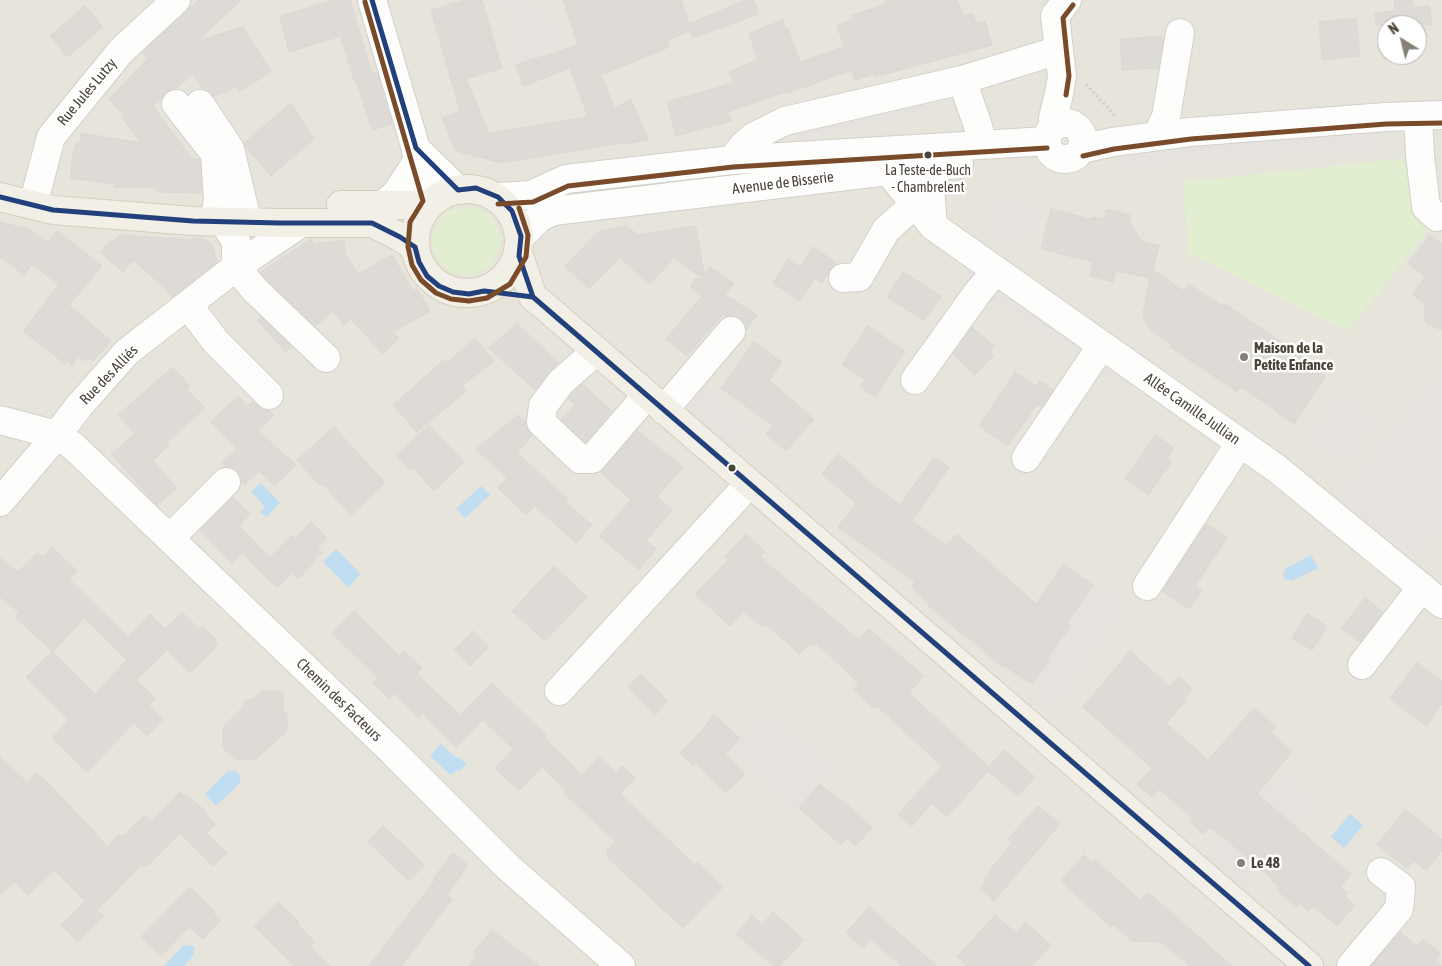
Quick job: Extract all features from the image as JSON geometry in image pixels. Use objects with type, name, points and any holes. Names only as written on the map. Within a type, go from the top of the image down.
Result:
[{"type":"main road","points":[[534,296],[484,291],[469,294],[453,292],[439,286],[427,276],[419,262],[415,247],[417,224],[430,204],[452,190],[476,188],[498,197],[512,211],[534,296],[1309,966]]},
{"type":"main road","points":[[0,197],[53,210],[219,218],[292,217],[372,223],[415,247]]},
{"type":"main road","points":[[292,217],[383,205],[430,204]]},
{"type":"main road","points":[[484,291],[506,278],[520,246]]},
{"type":"street","name":"Rue Jules Lutzy","points":[[33,205],[51,137],[121,51],[176,0]]},
{"type":"street","points":[[372,0],[430,204]]},
{"type":"street","points":[[1066,139],[1060,94],[1062,76],[1055,16],[1067,0]]},
{"type":"street","points":[[1157,135],[1166,116],[1180,33]]},
{"type":"street","points":[[732,160],[742,146],[754,137],[785,121],[962,80],[1059,50]]},
{"type":"street","points":[[962,80],[983,144]]},
{"type":"street","points":[[188,104],[230,149],[219,218],[236,241],[236,267],[255,290],[326,358]]},
{"type":"street","points":[[1430,115],[1420,155],[1426,206],[1437,217]]},
{"type":"street","name":"Avenue de Bisserie","points":[[498,197],[531,195],[566,179],[732,160],[1066,139],[1113,142],[1157,135],[1430,115]]},
{"type":"street","name":"Avenue de Bisserie","points":[[520,246],[539,218],[553,211],[939,166],[1066,139]]},
{"type":"street","points":[[417,154],[458,190]]},
{"type":"street","points":[[383,205],[396,194],[417,154]]},
{"type":"street","points":[[932,226],[930,187],[939,166]]},
{"type":"street","name":"Allée Camille Jullian","points":[[888,171],[932,226],[1276,468],[1432,596]]},
{"type":"street","points":[[843,278],[859,277],[886,230],[915,204]]},
{"type":"street","name":"Rue des Alliés","points":[[0,502],[79,406],[127,352],[236,267],[292,217]]},
{"type":"street","points":[[915,380],[978,292],[996,271]]},
{"type":"street","points":[[188,305],[216,342],[269,395]]},
{"type":"street","points":[[596,351],[561,382],[543,406],[541,422],[580,459],[592,459],[656,403],[732,330]]},
{"type":"street","points":[[1026,458],[1102,345]]},
{"type":"street","points":[[0,420],[57,435]]},
{"type":"street","name":"Chemin des Facteurs","points":[[57,435],[73,446],[170,538],[393,752],[509,868],[620,966]]},
{"type":"street","points":[[1147,586],[1240,443]]},
{"type":"street","points":[[170,538],[226,482]]},
{"type":"street","points":[[559,691],[750,484]]},
{"type":"street","points":[[1362,665],[1432,596]]},
{"type":"street","points":[[1351,966],[1399,909],[1401,887],[1381,872]]},
{"type":"shaded area","points":[[0,0],[1442,0],[1442,966],[0,966]]},
{"type":"shaded area","points":[[497,0],[536,0],[540,5],[551,8],[566,45],[516,65]]},
{"type":"shaded area","points":[[934,87],[929,110],[804,142],[795,141],[809,115]]},
{"type":"shaded area","points":[[1386,117],[1376,152],[1114,170],[1113,142]]},
{"type":"shaded area","points":[[996,192],[1043,209],[1033,243],[1022,239],[1016,252],[984,230],[984,206]]},
{"type":"shaded area","points":[[977,257],[1148,378],[1123,390],[963,282]]},
{"type":"shaded area","points":[[1442,364],[1442,527],[1418,558],[1335,497]]},
{"type":"shaded area","points":[[706,387],[753,424],[724,461],[679,423]]},
{"type":"shaded area","points":[[1340,389],[1383,419],[1349,469],[1305,439]]},
{"type":"shaded area","points":[[1093,585],[1124,596],[1132,601],[1054,716],[1028,697]]},
{"type":"shaded area","points":[[768,707],[835,768],[795,813],[727,752]]},
{"type":"shaded area","points":[[1281,771],[1293,777],[1322,803],[1299,830],[1258,795]]},
{"type":"shaded area","points":[[1222,837],[1263,871],[1236,903],[1195,868]]},
{"type":"green space","points":[[1408,158],[1417,220],[1428,230],[1348,331],[1189,254],[1183,182]]},
{"type":"green space","points":[[466,207],[479,209],[490,217],[498,228],[500,241],[498,254],[490,265],[479,273],[466,275],[453,273],[442,265],[434,254],[432,241],[434,228],[442,217],[453,209]]},
{"type":"water","points":[[261,483],[280,503],[266,517],[260,512],[265,507],[251,492]]},
{"type":"water","points":[[481,486],[490,495],[465,518],[456,509]]},
{"type":"water","points":[[336,549],[361,574],[348,587],[323,562]]},
{"type":"water","points":[[1311,555],[1318,568],[1291,581],[1285,580],[1283,574],[1285,569]]},
{"type":"water","points":[[441,744],[456,758],[458,757],[467,764],[451,775],[430,756]]},
{"type":"water","points":[[234,769],[241,776],[239,779],[241,782],[216,806],[205,794],[229,770],[231,772]]},
{"type":"water","points":[[1350,814],[1363,825],[1344,848],[1331,837]]},
{"type":"water","points":[[184,945],[193,946],[195,949],[194,955],[184,966],[164,966]]},
{"type":"building","points":[[199,0],[241,0],[199,40],[243,27],[271,72],[239,92],[235,86],[214,97],[207,90],[203,89],[193,74],[175,89],[166,92],[153,106],[192,159],[200,160],[202,193],[156,192],[156,188],[114,187],[114,184],[70,178],[71,162],[76,143],[80,144],[81,133],[142,143],[122,118],[125,116],[109,99],[148,59],[142,53]]},
{"type":"building","points":[[334,0],[350,0],[372,73],[377,72],[392,124],[372,130],[356,80],[354,81],[341,36],[289,52],[280,16]]},
{"type":"building","points":[[465,0],[482,0],[502,68],[466,79],[489,133],[588,117],[570,68],[523,86],[516,65],[578,45],[563,0],[681,0],[689,24],[745,0],[754,0],[759,14],[693,38],[690,31],[667,40],[669,47],[601,75],[614,108],[631,100],[648,139],[629,144],[628,142],[501,163],[456,151],[442,118],[460,111],[431,10]]},
{"type":"building","points":[[885,0],[957,0],[963,16],[973,14],[976,23],[985,21],[992,45],[875,77],[874,74],[855,80],[852,70],[728,112],[731,121],[676,136],[667,102],[733,83],[729,72],[758,60],[749,33],[783,20],[785,29],[788,28],[800,62],[844,47],[837,25],[853,19],[852,15],[886,4]]},
{"type":"building","points":[[1394,0],[1412,0],[1413,8],[1429,6],[1432,25],[1427,25],[1427,15],[1377,15],[1376,25],[1375,13],[1395,11]]},
{"type":"building","points":[[85,6],[103,27],[67,57],[50,36]]},
{"type":"building","points":[[1356,18],[1360,56],[1322,60],[1319,22]]},
{"type":"building","points":[[1162,36],[1163,42],[1158,68],[1122,70],[1120,39]]},
{"type":"building","points":[[291,103],[314,139],[271,176],[244,143]]},
{"type":"building","points":[[1051,209],[1090,219],[1094,217],[1104,219],[1107,209],[1130,215],[1129,220],[1141,241],[1159,246],[1153,270],[1184,291],[1189,284],[1222,306],[1224,303],[1311,362],[1309,365],[1326,376],[1294,424],[1241,387],[1237,392],[1169,346],[1171,344],[1151,330],[1144,320],[1143,313],[1150,278],[1116,271],[1113,282],[1090,276],[1093,262],[1041,249]]},
{"type":"building","points":[[0,222],[31,230],[48,243],[57,231],[102,266],[69,305],[111,341],[93,361],[88,358],[86,361],[78,357],[72,366],[67,361],[65,364],[23,331],[59,285],[32,264],[24,275],[0,257]]},
{"type":"building","points":[[626,226],[638,235],[696,226],[704,275],[710,267],[734,283],[725,295],[757,315],[746,330],[741,319],[723,314],[687,356],[666,339],[702,296],[690,287],[696,278],[700,280],[702,278],[674,258],[650,284],[620,258],[589,289],[565,266],[598,232]]},
{"type":"building","points":[[120,235],[193,240],[193,237],[208,241],[213,247],[217,262],[172,297],[165,288],[133,260],[123,272],[100,252],[110,241],[112,242]]},
{"type":"building","points":[[1430,235],[1442,244],[1442,330],[1427,324],[1424,319],[1425,304],[1412,294],[1425,277],[1408,263]]},
{"type":"building","points":[[311,239],[314,244],[344,240],[346,255],[358,274],[392,255],[413,291],[417,289],[430,311],[393,332],[399,338],[383,354],[351,319],[344,325],[333,311],[315,326],[260,272]]},
{"type":"building","points":[[813,247],[836,262],[822,283],[815,278],[800,301],[773,283],[788,259],[800,267]]},
{"type":"building","points":[[903,272],[941,296],[924,321],[887,297]]},
{"type":"building","points":[[261,317],[292,347],[286,352],[257,320]]},
{"type":"building","points":[[517,324],[559,363],[535,390],[489,348]]},
{"type":"building","points":[[868,326],[905,351],[875,397],[860,387],[865,380],[842,365]]},
{"type":"building","points":[[972,327],[994,346],[990,352],[994,355],[975,375],[953,354]]},
{"type":"building","points":[[475,338],[494,361],[462,386],[466,391],[417,432],[393,405],[445,359],[448,362]]},
{"type":"building","points":[[754,342],[782,362],[769,380],[814,419],[786,451],[766,434],[773,426],[721,388]]},
{"type":"building","points":[[173,367],[190,386],[186,389],[205,408],[167,442],[169,445],[153,461],[177,488],[157,505],[111,454],[135,434],[118,415]]},
{"type":"building","points":[[1015,372],[1036,386],[1040,381],[1053,390],[1042,407],[1037,404],[1008,446],[979,426]]},
{"type":"building","points":[[582,384],[612,411],[585,443],[561,420],[575,405],[568,398]]},
{"type":"building","points":[[238,396],[247,406],[253,401],[274,415],[258,431],[296,465],[275,486],[259,471],[244,485],[237,471],[226,467],[222,463],[237,449],[211,422]]},
{"type":"building","points":[[518,415],[526,422],[526,428],[532,435],[517,453],[568,499],[565,502],[592,525],[576,543],[535,506],[526,515],[498,488],[507,478],[476,449]]},
{"type":"building","points":[[429,425],[464,462],[434,491],[413,468],[410,470],[396,456]]},
{"type":"building","points":[[334,427],[385,483],[351,515],[323,484],[320,486],[297,460]]},
{"type":"building","points":[[637,430],[683,467],[657,497],[672,510],[646,541],[656,549],[639,570],[599,536],[631,500],[600,472]]},
{"type":"building","points":[[1156,435],[1174,448],[1167,459],[1172,462],[1148,495],[1125,478]]},
{"type":"building","points":[[838,454],[862,474],[861,476],[900,505],[934,457],[949,468],[912,521],[946,545],[957,534],[1036,604],[1063,564],[1093,585],[1066,624],[1070,626],[1047,659],[1049,661],[1032,684],[1003,665],[1002,667],[928,605],[911,587],[915,582],[838,527],[856,503],[822,474]]},
{"type":"building","points":[[233,497],[250,514],[239,526],[270,558],[292,535],[295,539],[311,522],[327,538],[317,547],[322,552],[298,579],[292,573],[277,588],[242,553],[232,563],[200,530]]},
{"type":"building","points":[[1206,524],[1227,538],[1195,586],[1202,591],[1189,609],[1162,591]]},
{"type":"building","points":[[746,534],[765,552],[760,557],[859,640],[869,629],[924,676],[909,693],[989,767],[1004,750],[1035,777],[1018,796],[988,771],[947,817],[932,803],[912,826],[898,814],[942,766],[877,706],[874,709],[853,689],[859,683],[816,643],[814,646],[810,643],[800,654],[765,624],[762,627],[744,612],[730,626],[695,594],[728,560],[724,557]]},
{"type":"building","points":[[52,547],[77,571],[69,579],[128,637],[150,614],[165,629],[182,612],[199,629],[203,626],[216,640],[218,645],[190,673],[167,650],[136,680],[156,699],[149,705],[163,719],[147,736],[134,723],[87,772],[52,738],[69,720],[26,677],[52,651],[15,617],[20,613],[0,597],[0,558],[18,572],[37,553],[43,557]],"holes":[[[84,618],[127,660],[95,694],[53,652]]]},
{"type":"building","points":[[554,566],[587,597],[545,641],[512,611]]},
{"type":"building","points":[[1365,598],[1383,612],[1360,642],[1341,629]]},
{"type":"building","points":[[354,611],[399,656],[404,651],[422,668],[417,674],[460,715],[492,683],[547,736],[544,738],[582,775],[599,757],[616,773],[622,766],[635,778],[620,794],[695,865],[697,862],[723,887],[683,928],[607,857],[607,850],[615,841],[564,793],[566,790],[542,767],[519,791],[495,768],[513,749],[483,720],[456,747],[423,714],[419,718],[394,693],[389,699],[373,683],[378,678],[332,633]]},
{"type":"building","points":[[1307,614],[1327,626],[1312,650],[1292,638]]},
{"type":"building","points":[[473,631],[489,647],[470,666],[454,650]]},
{"type":"building","points":[[1130,651],[1170,687],[1179,676],[1193,689],[1184,699],[1186,701],[1166,723],[1208,760],[1254,708],[1276,727],[1271,733],[1292,752],[1257,794],[1351,874],[1340,887],[1348,893],[1345,897],[1355,905],[1337,926],[1313,906],[1308,911],[1299,903],[1296,907],[1277,890],[1280,887],[1273,880],[1228,841],[1209,827],[1203,834],[1190,822],[1193,818],[1159,789],[1152,797],[1137,784],[1152,768],[1083,707]]},
{"type":"building","points":[[1417,662],[1442,681],[1442,704],[1426,726],[1390,699]]},
{"type":"building","points":[[640,674],[668,701],[655,715],[628,687]]},
{"type":"building","points":[[263,691],[283,691],[283,713],[287,713],[287,731],[255,760],[235,759],[223,748],[223,727],[244,706],[244,701],[252,700]]},
{"type":"building","points":[[714,715],[740,738],[725,754],[745,774],[725,793],[696,763],[693,766],[680,753]]},
{"type":"building","points":[[0,757],[27,782],[36,773],[46,781],[107,847],[119,834],[122,837],[145,815],[151,821],[180,792],[198,804],[216,824],[207,833],[227,853],[213,866],[180,833],[146,867],[141,865],[97,910],[104,916],[78,942],[61,925],[85,901],[54,870],[28,895],[15,882],[0,894]]},
{"type":"building","points":[[820,784],[842,800],[872,827],[856,846],[847,838],[841,845],[799,808]]},
{"type":"building","points":[[1038,806],[1060,824],[994,901],[980,888],[990,874],[988,872],[1012,843],[1008,839]]},
{"type":"building","points":[[1405,809],[1442,839],[1442,850],[1426,871],[1414,861],[1407,868],[1377,845]]},
{"type":"building","points":[[383,826],[425,865],[409,881],[368,842]]},
{"type":"building","points":[[453,853],[468,865],[447,895],[452,899],[402,966],[369,966],[435,880],[433,879]]},
{"type":"building","points":[[1084,855],[1092,862],[1094,859],[1140,900],[1148,892],[1232,966],[1189,966],[1162,942],[1132,941],[1113,924],[1111,927],[1061,880]]},
{"type":"building","points":[[190,887],[221,920],[203,939],[189,927],[161,956],[141,937]]},
{"type":"building","points":[[278,902],[299,922],[297,924],[315,942],[310,946],[330,966],[294,966],[254,926]]},
{"type":"building","points":[[869,907],[937,966],[901,966],[871,939],[863,948],[846,933]]},
{"type":"building","points":[[773,912],[804,940],[780,966],[774,966],[736,934],[752,915],[762,925]]},
{"type":"building","points":[[995,915],[1016,933],[1025,922],[1051,945],[1032,966],[967,966],[957,957]]},
{"type":"building","points":[[492,930],[539,966],[469,966],[477,955],[474,952]]},
{"type":"building","points":[[1400,932],[1417,946],[1423,939],[1441,954],[1435,961],[1441,966],[1371,966]]},
{"type":"transit line","points":[[372,0],[416,148],[458,190],[476,188],[498,197],[512,211],[521,236],[519,256],[533,297],[563,323]]},
{"type":"transit line","points":[[365,2],[423,201],[410,222],[408,247],[412,265],[421,280],[436,293],[451,299],[469,301],[487,298],[510,284],[526,257],[528,235],[519,208]]},
{"type":"transit line","points":[[1066,95],[1069,76],[1063,18],[1073,5]]},
{"type":"transit line","points":[[1083,156],[1114,149],[1191,139],[1386,124],[1442,123]]},
{"type":"transit line","points":[[498,204],[533,202],[568,186],[733,167],[1047,148]]},
{"type":"transit line","points":[[0,197],[53,210],[193,221],[372,223],[415,247],[419,262],[427,276],[439,286],[453,292],[469,294],[484,291],[533,297],[1309,966]]},
{"type":"place","name":"La Teste-de-Buch - Chambrelent","points":[[928,155]]},
{"type":"place","name":"Maison de la Petite Enfance","points":[[1244,357]]},
{"type":"place","name":"Le 48","points":[[1241,863]]}]
